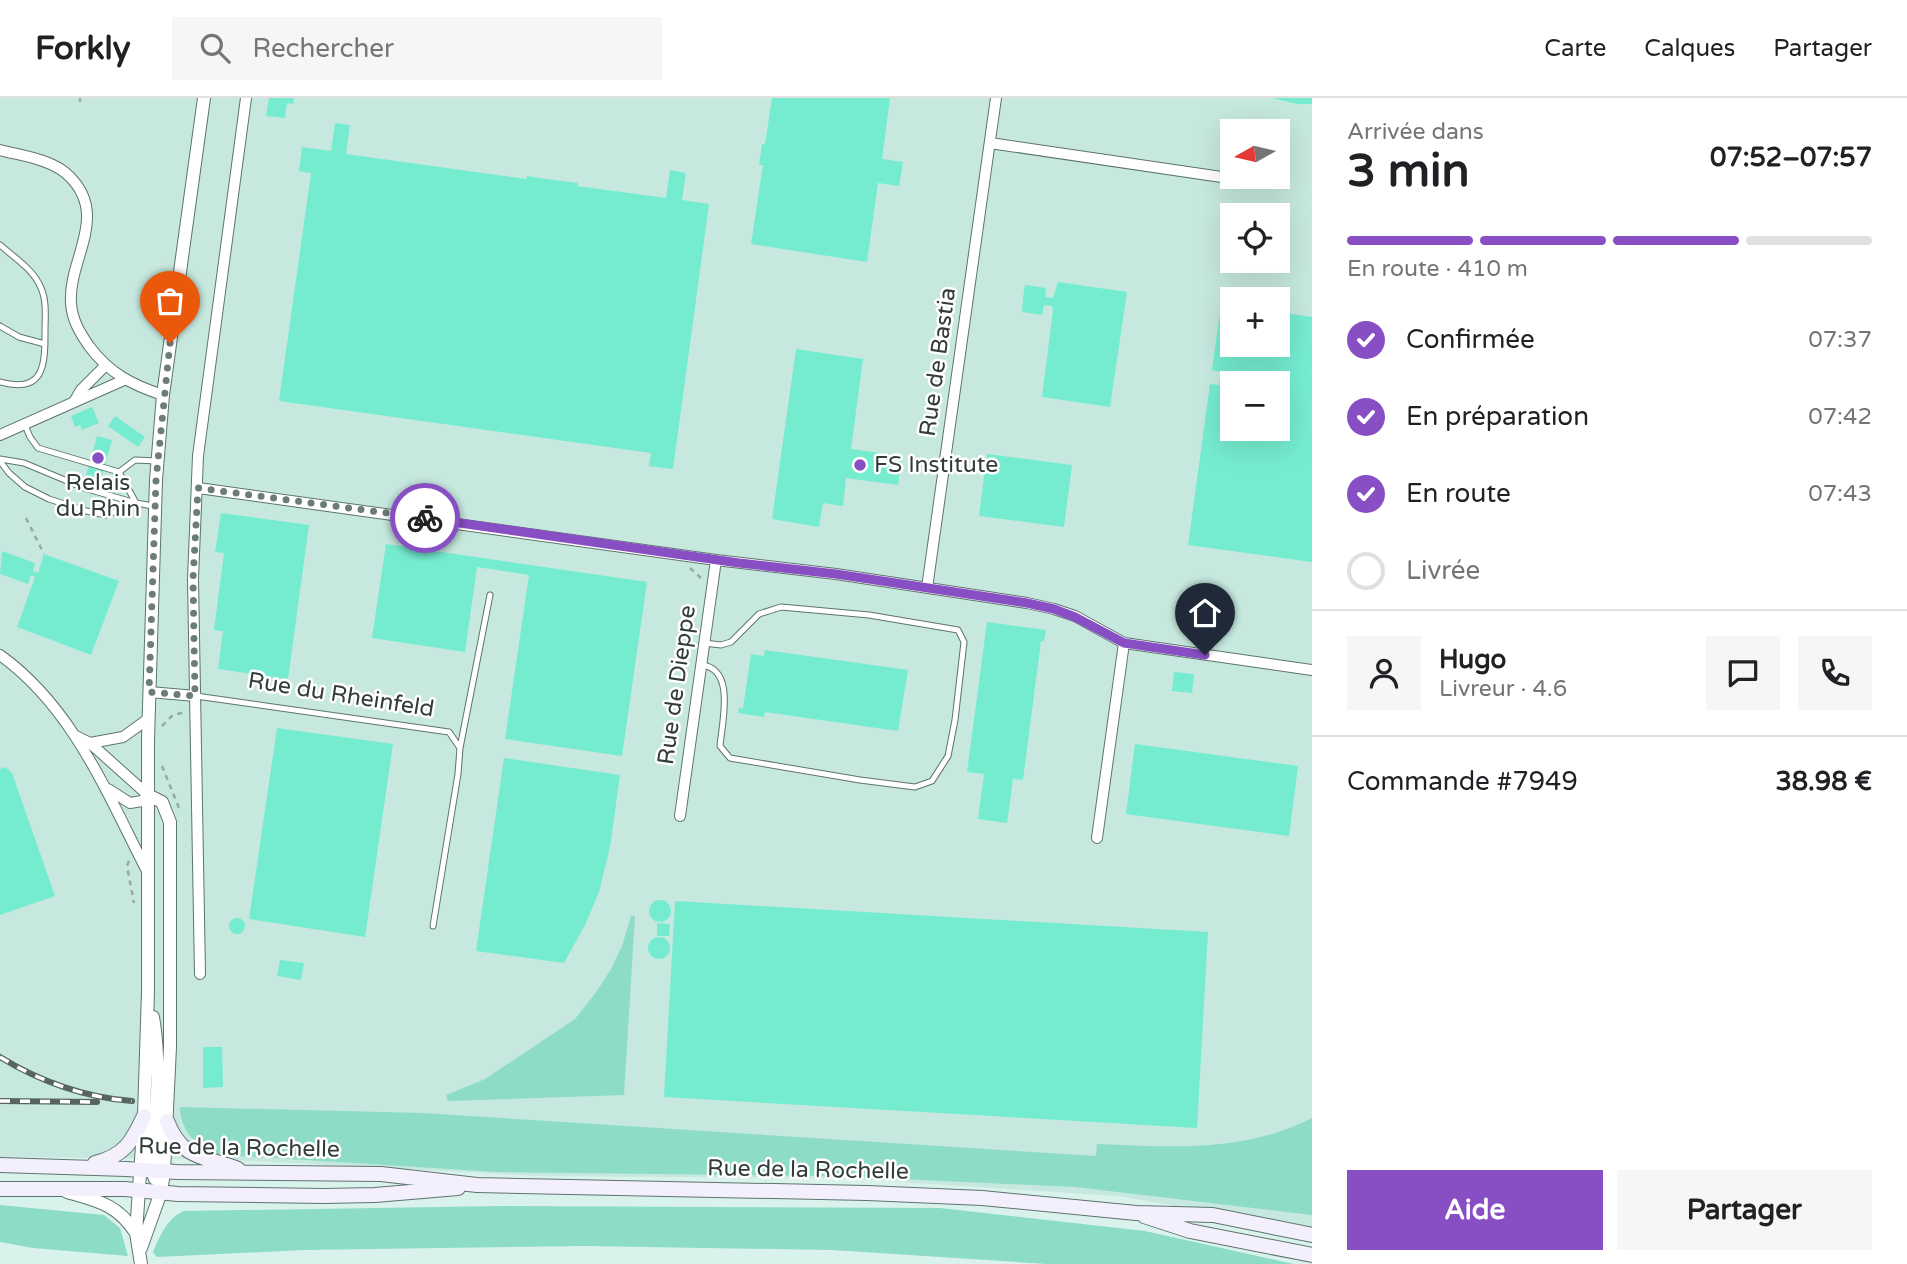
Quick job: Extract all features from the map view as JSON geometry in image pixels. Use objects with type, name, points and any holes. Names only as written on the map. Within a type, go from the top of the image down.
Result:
[{"type":"main road","points":[[80,1167],[103,1161],[127,1147],[144,1116]]},
{"type":"main road","points":[[167,1121],[179,1144],[192,1154],[249,1173]]},
{"type":"main road","name":"Rue de la Rochelle","points":[[0,1165],[152,1171],[381,1174],[477,1185],[982,1198],[1136,1213],[1213,1215],[1312,1235]]},
{"type":"main road","name":"Rue de la Rochelle","points":[[0,1189],[375,1195],[477,1185]]},
{"type":"main road","name":"Rue de la Rochelle","points":[[1136,1213],[1190,1231],[1312,1255]]},
{"type":"street","points":[[141,1258],[161,1192],[152,1171],[144,1116],[148,991],[148,719],[157,461],[163,395],[204,98]]},
{"type":"street","points":[[200,974],[193,579],[198,456],[246,98]]},
{"type":"street","name":"Rue de Bastia","points":[[927,588],[996,98]]},
{"type":"street","points":[[990,143],[1220,177]]},
{"type":"street","points":[[0,150],[57,167],[69,175],[80,189],[88,219],[72,286],[74,320],[105,366],[124,380],[163,395]]},
{"type":"street","points":[[74,402],[80,390],[105,366]]},
{"type":"street","points":[[0,435],[124,380]]},
{"type":"street","points":[[198,488],[927,588],[1054,609],[1124,643],[1312,670]]},
{"type":"street","name":"Rue de Dieppe","points":[[680,816],[716,560]]},
{"type":"street","points":[[1097,838],[1124,643]]},
{"type":"street","points":[[0,655],[38,689],[76,736],[106,788],[148,873]]},
{"type":"street","name":"Rue du Rheinfeld","points":[[149,692],[195,696]]},
{"type":"street","points":[[90,743],[123,737],[148,719]]},
{"type":"street","points":[[76,736],[90,743],[148,795],[162,802],[167,810],[171,840],[167,1121],[152,1171],[139,1190],[136,1233],[141,1258]]},
{"type":"street","points":[[106,788],[130,803],[142,800],[148,795]]},
{"type":"street","points":[[148,991],[158,1046],[152,1171]]},
{"type":"street","points":[[60,1190],[109,1205],[122,1214],[136,1233]]},
{"type":"lane","points":[[0,245],[34,275],[43,290],[45,344],[42,372],[33,382],[20,386],[0,383]]},
{"type":"lane","points":[[0,326],[19,337],[45,344]]},
{"type":"lane","points":[[24,424],[38,448],[119,472],[136,503]]},
{"type":"lane","points":[[0,460],[9,473],[25,487],[49,499],[86,511],[106,515],[136,503]]},
{"type":"lane","points":[[0,460],[24,463],[84,488],[155,507]]},
{"type":"lane","points":[[119,472],[135,460],[157,461]]},
{"type":"lane","points":[[433,926],[460,748],[490,595]]},
{"type":"lane","points":[[701,665],[712,666],[720,674],[724,695],[720,746],[730,758],[915,787],[932,781],[948,757],[964,642],[958,630],[869,615],[781,607],[759,614],[730,642],[721,645],[704,642]]},
{"type":"lane","name":"Rue du Rheinfeld","points":[[195,696],[449,732],[460,748]]},
{"type":"path","points":[[26,518],[44,554]]},
{"type":"path","points":[[688,567],[699,577],[712,580]]},
{"type":"shaded area","points":[[0,98],[1312,98],[1312,1229],[1118,1196],[837,1178],[540,1176],[214,1159],[0,1157]]},
{"type":"green space","points":[[631,916],[635,916],[624,1095],[448,1101],[446,1095],[485,1079],[575,1019],[611,969],[622,946]]},
{"type":"green space","points":[[180,1107],[422,1113],[1096,1156],[1097,1144],[1179,1146],[1234,1142],[1287,1129],[1312,1118],[1312,1215],[1075,1187],[836,1176],[496,1172],[210,1154],[189,1134],[182,1122]]},
{"type":"green space","points":[[0,1205],[104,1215],[120,1228],[128,1256],[33,1248],[0,1242]]},
{"type":"green space","points":[[500,1206],[940,1208],[1145,1231],[1294,1264],[1047,1264],[832,1250],[587,1246],[304,1250],[157,1257],[153,1252],[169,1223],[184,1211]]},
{"type":"building","points":[[269,98],[294,98],[293,104],[287,103],[285,118],[266,116]]},
{"type":"building","points":[[772,98],[890,98],[882,159],[903,162],[899,186],[878,183],[867,262],[751,244],[763,165],[759,165],[762,144],[765,144]]},
{"type":"building","points":[[1272,98],[1312,98],[1312,104],[1297,104]]},
{"type":"building","points":[[335,123],[350,125],[346,154],[526,179],[527,176],[578,183],[577,186],[666,198],[670,170],[686,173],[682,200],[709,204],[673,469],[649,466],[651,453],[279,401],[311,173],[299,171],[302,147],[331,151]]},
{"type":"building","points":[[1058,282],[1127,292],[1110,407],[1042,397],[1053,310],[1052,306],[1044,305],[1042,315],[1022,312],[1023,298],[1025,285],[1046,288],[1045,297],[1053,298]]},
{"type":"building","points":[[1220,312],[1220,357],[1290,357],[1290,314],[1312,317],[1312,562],[1188,545],[1210,384],[1219,385],[1220,378],[1220,441],[1290,441],[1290,371],[1212,370]]},
{"type":"building","points":[[796,349],[863,359],[851,449],[902,456],[898,485],[846,478],[843,506],[823,503],[819,527],[772,519]]},
{"type":"building","points":[[92,407],[99,423],[82,430],[80,425],[75,427],[71,416]]},
{"type":"building","points":[[115,416],[145,437],[138,447],[108,426]]},
{"type":"building","points":[[97,436],[112,440],[99,487],[84,483]]},
{"type":"building","points":[[987,454],[1072,465],[1064,527],[979,516]]},
{"type":"building","points":[[221,513],[309,525],[288,679],[218,669],[223,631],[214,630],[224,553],[215,552]]},
{"type":"building","points":[[386,544],[647,582],[622,756],[505,739],[529,575],[477,567],[465,652],[372,638]]},
{"type":"building","points":[[2,551],[35,563],[33,571],[38,573],[44,554],[119,581],[91,655],[17,627],[35,577],[31,575],[28,584],[0,574]]},
{"type":"building","points":[[987,622],[1046,630],[1044,641],[1041,641],[1023,780],[1013,779],[1007,823],[978,819],[984,774],[967,772]]},
{"type":"building","points":[[765,650],[908,670],[898,731],[765,712],[764,717],[738,713],[739,708],[743,708],[751,654],[764,656]]},
{"type":"building","points":[[1174,672],[1194,674],[1192,693],[1172,691]]},
{"type":"building","points":[[277,728],[393,744],[365,937],[249,919]]},
{"type":"building","points":[[1135,744],[1298,766],[1289,836],[1126,814]]},
{"type":"building","points":[[504,758],[620,775],[610,847],[599,892],[564,963],[476,951]]},
{"type":"building","points":[[6,767],[12,773],[55,896],[0,915],[0,769]]},
{"type":"building","points":[[660,900],[668,903],[671,911],[668,919],[660,922],[652,919],[649,911],[652,903]]},
{"type":"building","points":[[675,901],[1208,932],[1197,1128],[664,1097]]},
{"type":"building","points":[[234,918],[240,918],[245,926],[243,932],[234,934],[229,929],[229,923]]},
{"type":"building","points":[[657,923],[670,924],[669,936],[657,936]]},
{"type":"building","points":[[659,937],[667,940],[670,948],[667,956],[659,959],[651,956],[648,948],[651,940]]},
{"type":"building","points":[[280,960],[304,963],[301,980],[277,976]]},
{"type":"building","points":[[203,1047],[222,1047],[223,1087],[203,1088]]},
{"type":"railway","points":[[0,1057],[63,1087],[132,1101]]},
{"type":"railway","points":[[0,1101],[97,1102]]},
{"type":"way so far","points":[[170,343],[156,480],[149,692],[195,696],[193,579],[198,488],[425,518]]},
{"type":"place","name":"Relais du Rhin","points":[[98,458]]},
{"type":"place","name":"FS Institute","points":[[860,465]]},
{"type":"route","points":[[425,518],[1027,603],[1075,617],[1124,643],[1205,655]]}]
